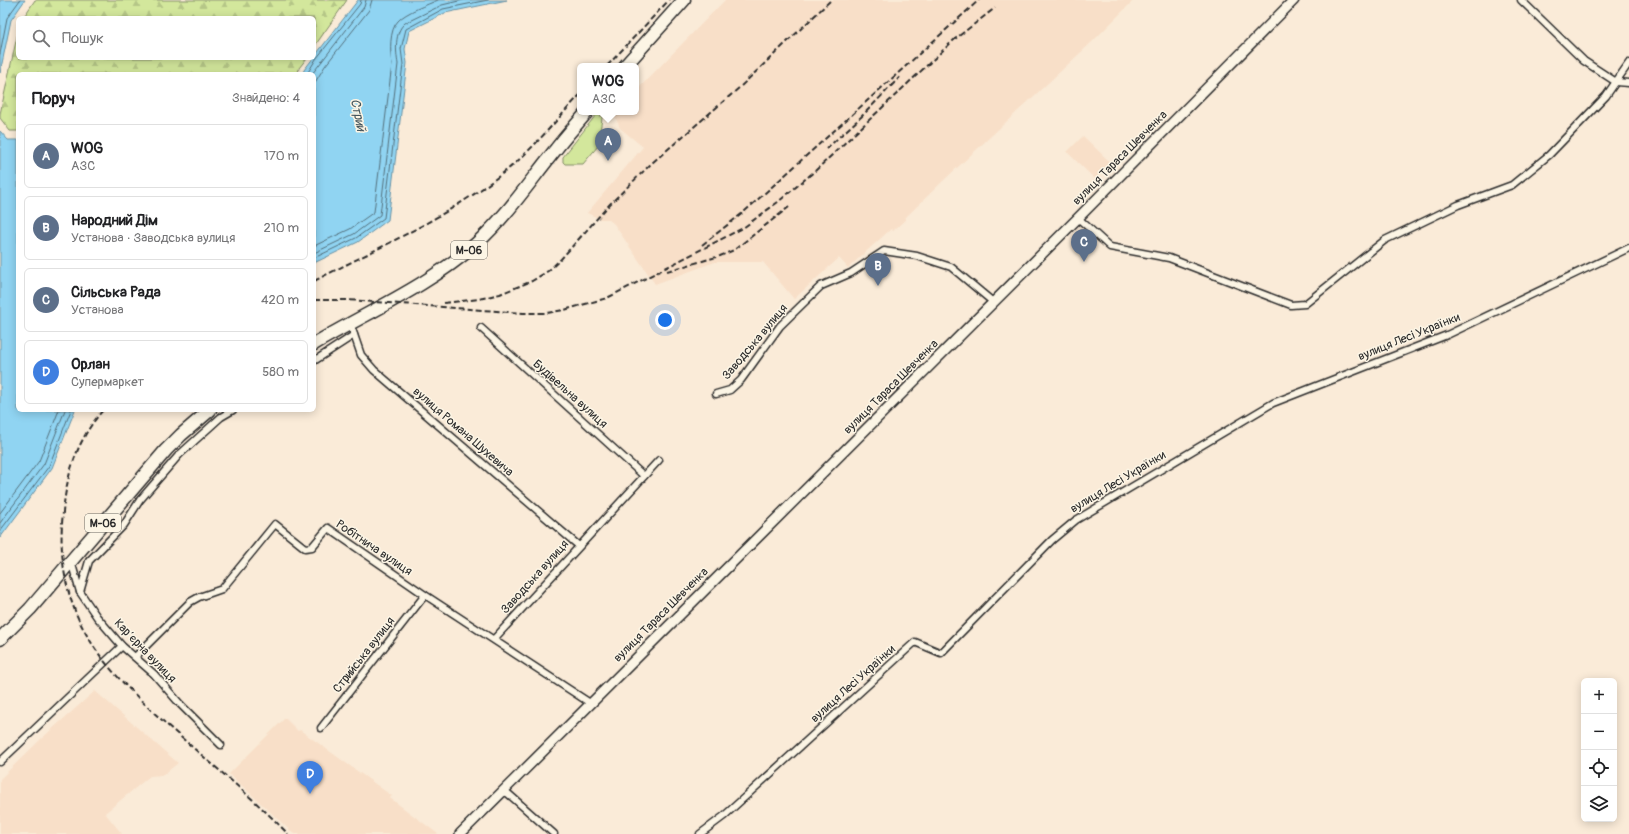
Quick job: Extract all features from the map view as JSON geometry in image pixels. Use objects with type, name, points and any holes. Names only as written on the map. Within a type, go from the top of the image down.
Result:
[{"type":"highway","points":[[629,63],[684,0]]},
{"type":"highway","name":"М-06","points":[[316,343],[352,329],[444,268],[476,244],[491,230],[584,115]]},
{"type":"highway","name":"М-06","points":[[0,639],[30,609],[166,450],[208,412]]},
{"type":"street","name":"вулиця Тараса Шевченка","points":[[460,834],[1078,218],[1294,0]]},
{"type":"street","points":[[1522,0],[1584,61],[1616,82],[1629,83]]},
{"type":"street","points":[[1078,218],[1110,247],[1169,258],[1291,305],[1305,304],[1385,240],[1458,205],[1512,185],[1549,155],[1606,96],[1629,63]]},
{"type":"street","name":"вулиця Лесі Українки","points":[[700,834],[724,816],[915,642],[941,653],[1052,540],[1076,520],[1273,403],[1447,336],[1629,248]]},
{"type":"street","name":"Заводська вулиця","points":[[716,394],[730,390],[741,380],[780,326],[821,286],[851,273],[884,251],[917,256],[951,267],[993,302]]},
{"type":"street","name":"Будівельна вулиця","points":[[481,328],[644,476]]},
{"type":"street","points":[[316,359],[352,329]]},
{"type":"street","name":"вулиця Романа Шухевича","points":[[352,329],[361,355],[374,370],[579,546]]},
{"type":"street","points":[[80,592],[89,560],[124,525],[140,500],[178,455],[221,417],[230,412]]},
{"type":"street","name":"Заводська вулиця","points":[[494,639],[659,460]]},
{"type":"street","name":"Робітнича вулиця","points":[[135,657],[190,602],[199,597],[222,589],[275,524],[305,548],[312,547],[328,528],[424,595],[494,639],[590,703]]},
{"type":"street","name":"Карʼєрна вулиця","points":[[71,561],[80,592],[97,617],[122,646],[154,674],[180,704],[221,745]]},
{"type":"street","name":"Стрийська вулиця","points":[[321,728],[424,595]]},
{"type":"street","points":[[0,762],[122,646]]},
{"type":"street","points":[[504,790],[554,834]]},
{"type":"shaded area","points":[[725,0],[1134,0],[1092,42],[944,180],[893,231],[891,229],[848,268],[839,258],[794,299],[763,262],[715,262],[655,284],[614,224],[608,219],[600,219],[587,213],[643,147],[620,128],[614,115],[639,115],[639,88]]},
{"type":"shaded area","points":[[1083,136],[1111,163],[1095,179],[1067,152]]},
{"type":"shaded area","points":[[95,691],[178,763],[163,775],[150,776],[105,813],[122,834],[0,834],[0,779],[42,738]]},
{"type":"shaded area","points":[[285,718],[298,731],[300,730],[392,796],[390,798],[438,834],[294,834],[229,774]]},
{"type":"green space","points":[[35,0],[347,0],[316,44],[316,16],[24,16]]},
{"type":"green space","points":[[16,41],[16,60],[305,60],[299,68],[298,72],[16,72],[16,131],[10,131],[0,118]]},
{"type":"green space","points":[[596,115],[600,115],[602,118],[598,146],[583,164],[565,164],[563,162],[563,157]]},
{"type":"water","points":[[0,0],[25,0],[11,20],[0,73]]},
{"type":"water","name":"Стрий","points":[[358,0],[507,0],[445,13],[409,31],[405,49],[407,63],[388,220],[358,242],[316,262],[316,72],[304,72],[312,60],[316,60],[316,54]]},
{"type":"water","points":[[0,131],[8,140],[16,140],[16,412],[74,412],[52,468],[0,538]]},
{"type":"railway","points":[[610,63],[669,0]]},
{"type":"railway","points":[[444,303],[479,299],[500,294],[532,281],[548,271],[561,259],[610,204],[652,163],[739,88],[831,0]]},
{"type":"railway","points":[[702,245],[744,212],[979,0]]},
{"type":"railway","points":[[316,300],[348,300],[523,313],[547,313],[564,310],[607,298],[743,228],[778,202],[815,171],[955,39],[995,8]]},
{"type":"railway","points":[[826,149],[861,117],[900,77]]},
{"type":"railway","points":[[316,280],[411,232],[481,189],[524,155],[577,98]]},
{"type":"railway","points":[[667,271],[720,256],[734,250],[789,207]]},
{"type":"railway","points":[[101,412],[86,433],[75,458],[67,484],[63,512],[63,563],[75,612],[82,627],[97,651],[110,669],[125,685],[166,724],[272,817],[288,834]]},
{"type":"place","name":"WOG","points":[[608,161]]},
{"type":"place","name":"Сільська Рада","points":[[1084,262]]},
{"type":"place","name":"Народний Дім","points":[[878,286]]},
{"type":"place","name":"Орлан","points":[[310,794]]}]
